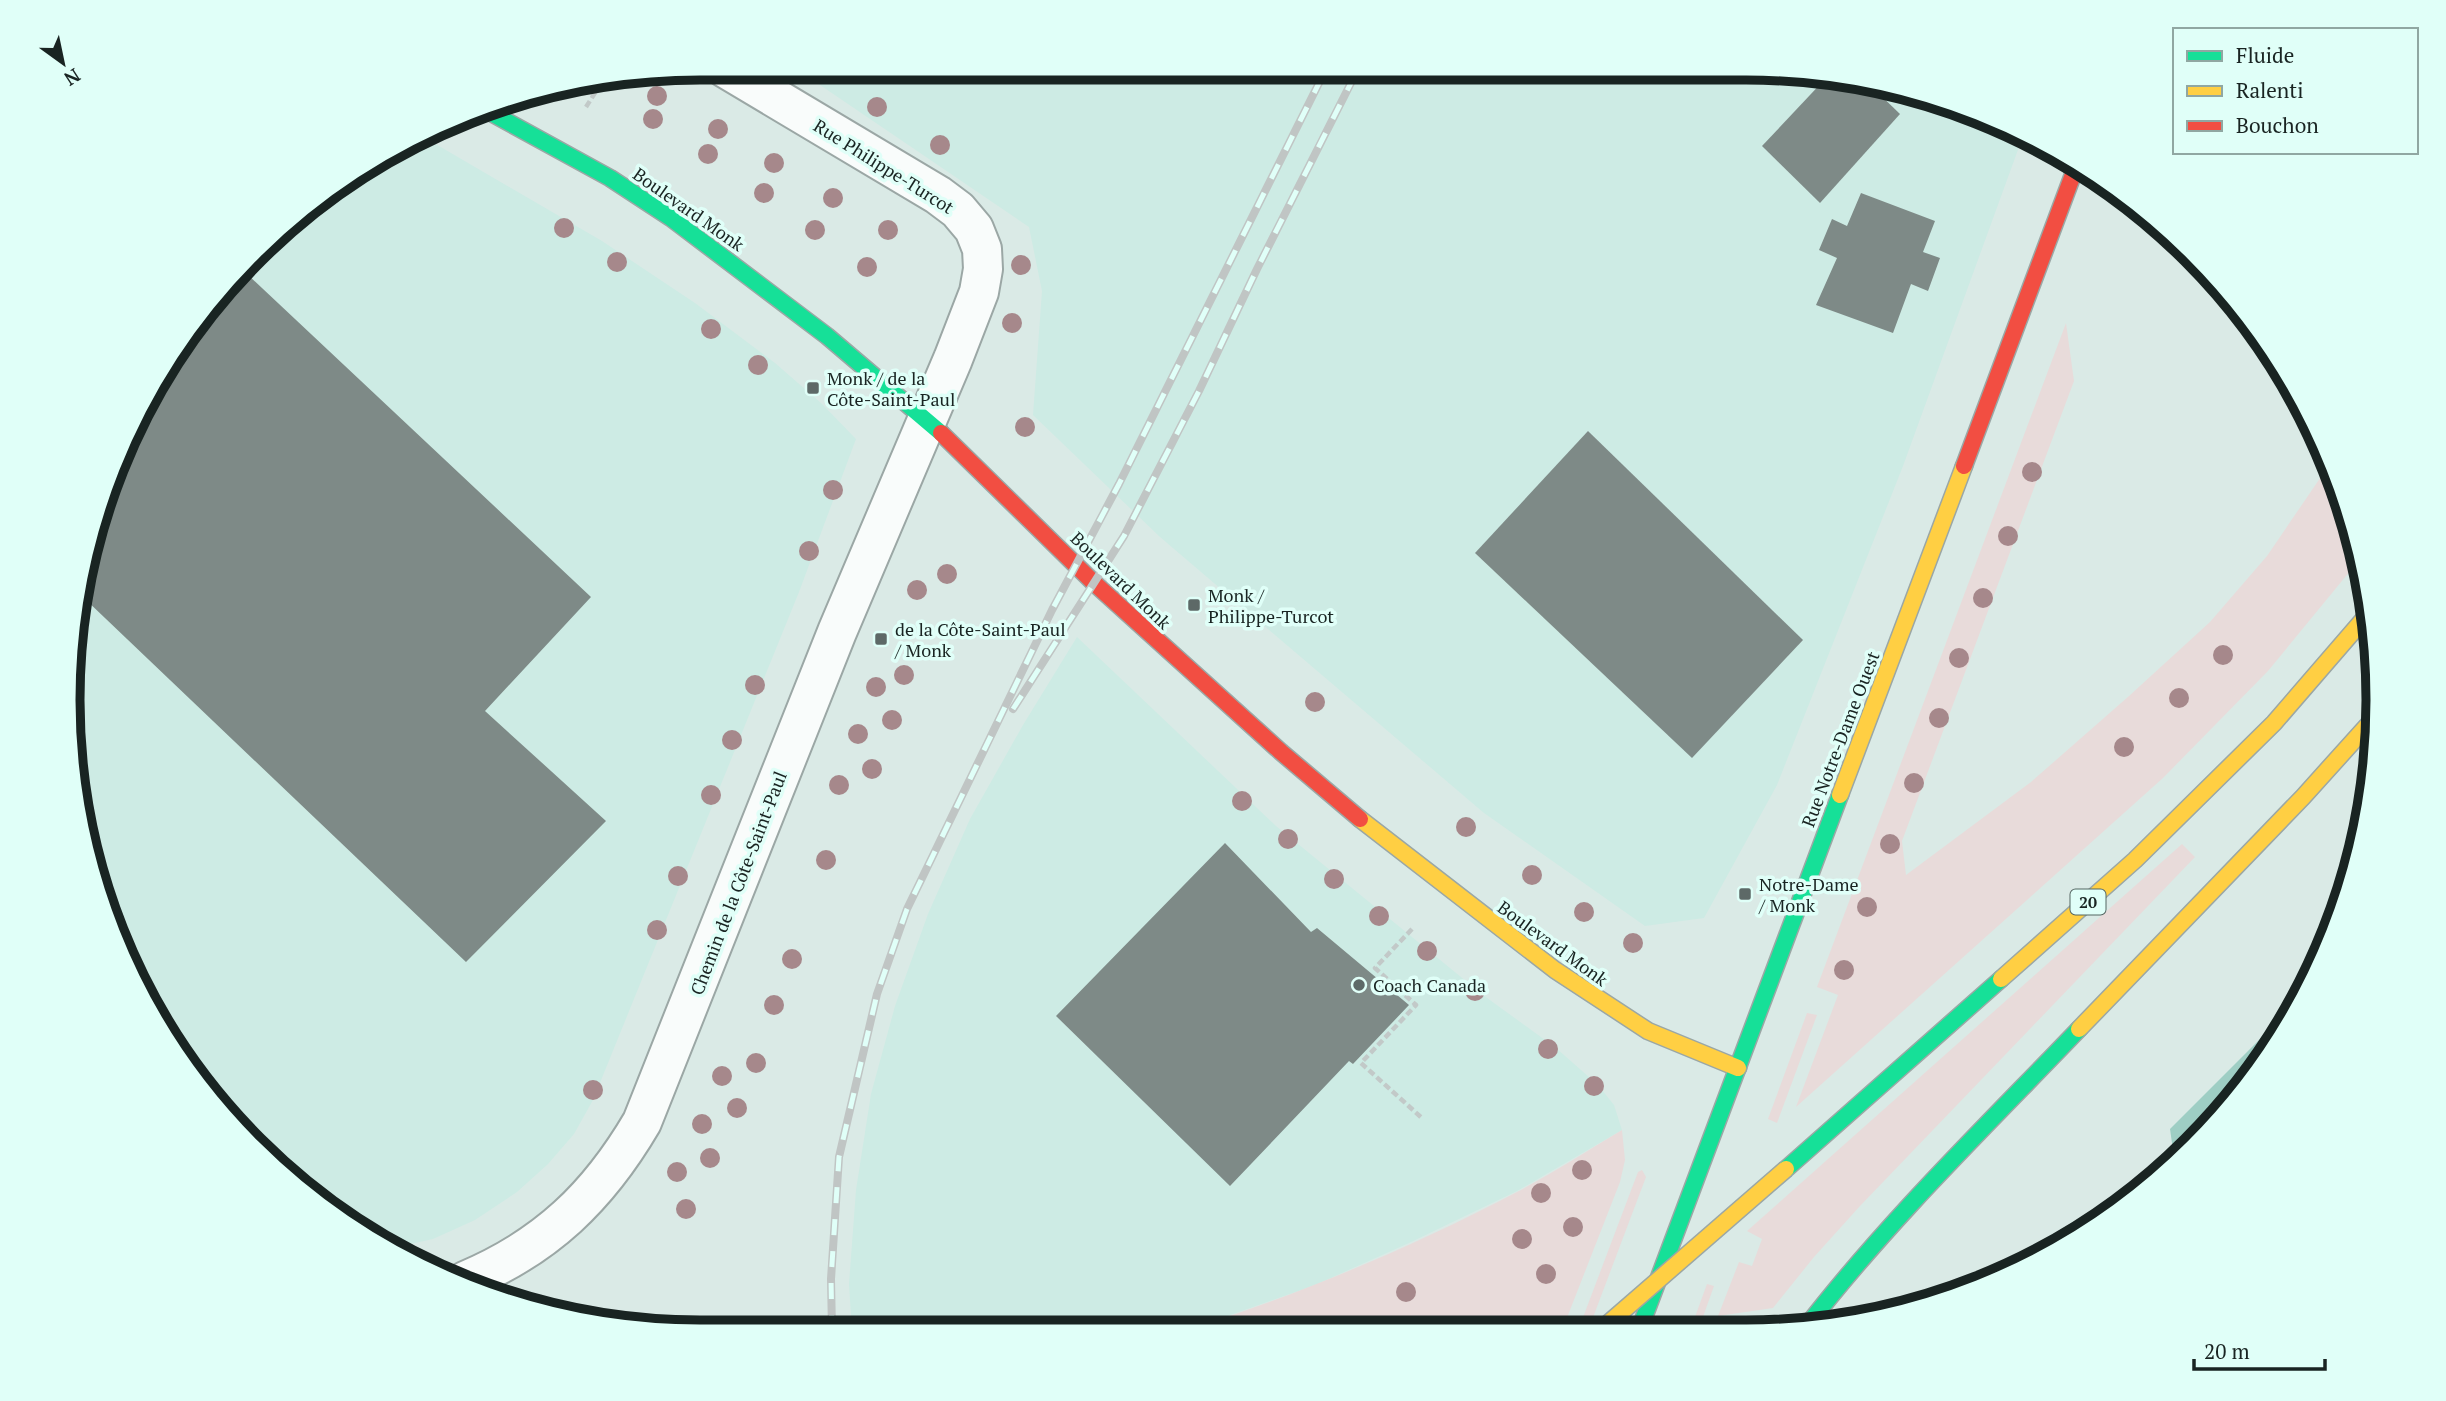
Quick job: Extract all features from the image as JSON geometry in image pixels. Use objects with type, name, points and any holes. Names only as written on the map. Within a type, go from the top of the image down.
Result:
[{"type":"main road","name":"Boulevard Monk","points":[[495,115],[610,178],[725,257],[827,336],[926,418],[1093,582],[1188,670],[1357,817],[1555,970],[1606,1006],[1665,1040],[1738,1068]]},
{"type":"main road","name":"Rue Notre-Dame Ouest","points":[[1643,1320],[2073,175]]},
{"type":"main road","name":"20","points":[[1612,1320],[2153,843],[2274,723],[2360,623]]},
{"type":"main road","points":[[1815,1316],[1945,1168],[2303,797],[2365,729]]},
{"type":"street","name":"Rue Philippe-Turcot","points":[[745,80],[938,195],[958,210],[974,229],[982,248],[983,269],[979,292],[926,418]]},
{"type":"street","name":"Chemin de la Côte-Saint-Paul","points":[[474,1277],[499,1266],[561,1225],[607,1176],[642,1122],[841,620],[926,418]]},
{"type":"path","points":[[586,107],[597,89]]},
{"type":"path","points":[[1370,972],[1412,929]]},
{"type":"path","points":[[1375,968],[1416,1005],[1361,1063],[1423,1119]]},
{"type":"shaded area","points":[[813,80],[1786,82],[1866,92],[1906,102],[1945,113],[2020,144],[1903,466],[1777,785],[1704,918],[1645,926],[1484,813],[1160,537],[1033,415],[1042,291],[1029,227]]},
{"type":"shaded area","points":[[431,142],[602,241],[695,303],[775,363],[821,403],[856,439],[799,592],[593,1100],[574,1134],[548,1164],[517,1192],[475,1220],[433,1239],[405,1245],[356,1216],[323,1192],[262,1139],[234,1109],[185,1045],[144,975],[113,900],[92,821],[80,700],[92,580],[113,501],[144,426],[185,356],[234,292],[292,234],[356,185]]},
{"type":"shaded area","points":[[2066,323],[2074,381],[1902,841],[1906,875],[2031,782],[2210,622],[2267,556],[2323,474],[2333,501],[2351,570],[2268,671],[2163,778],[1796,1107],[1838,995],[1817,987]]},
{"type":"shaded area","points":[[1077,637],[1276,826],[1483,995],[1556,1048],[1598,1085],[1614,1105],[1622,1130],[1517,1191],[1409,1243],[1315,1285],[1216,1320],[851,1320],[849,1284],[856,1190],[871,1094],[895,1006],[928,914],[970,819]]},
{"type":"shaded area","points":[[2182,844],[2195,857],[1860,1206],[1773,1308],[1718,1316],[1739,1262],[1752,1266],[1762,1239],[1747,1231]]},
{"type":"shaded area","points":[[1807,1013],[1817,1015],[1777,1123],[1768,1119]]},
{"type":"shaded area","points":[[2272,1028],[2212,1109],[2173,1149],[2170,1129]]},
{"type":"shaded area","points":[[1622,1130],[1625,1160],[1620,1182],[1566,1320],[1218,1320],[1356,1268],[1437,1232],[1530,1185]]},
{"type":"shaded area","points":[[1642,1170],[1646,1177],[1592,1320],[1582,1320],[1638,1172]]},
{"type":"shaded area","points":[[1707,1284],[1714,1286],[1702,1320],[1694,1320]]},
{"type":"building","points":[[1819,85],[1881,96],[1900,114],[1820,203],[1762,146]]},
{"type":"building","points":[[1861,193],[1935,221],[1923,252],[1940,258],[1928,291],[1911,284],[1893,333],[1816,305],[1837,258],[1819,250],[1832,219],[1847,226]]},
{"type":"building","points":[[249,276],[591,597],[485,711],[606,821],[466,962],[89,602],[113,501],[144,426],[185,356]]},
{"type":"building","points":[[1588,431],[1803,640],[1692,758],[1475,553]]},
{"type":"building","points":[[1225,843],[1311,932],[1317,928],[1409,1005],[1353,1064],[1349,1061],[1230,1186],[1056,1016]]},
{"type":"railway","points":[[832,1320],[831,1279],[839,1157],[877,994],[907,909],[1052,610],[1119,484],[1321,80]]},
{"type":"railway","points":[[1013,709],[1124,536],[1199,391],[1352,80]]},
{"type":"traffic: fast","points":[[495,115],[610,178],[671,218],[827,336],[941,433]]},
{"type":"traffic: fast","points":[[1643,1320],[1840,795]]},
{"type":"traffic: fast","points":[[1786,1169],[2001,979]]},
{"type":"traffic: fast","points":[[1815,1316],[1904,1212],[2079,1029]]},
{"type":"traffic: slow","points":[[1840,795],[1964,466]]},
{"type":"traffic: slow","points":[[2001,979],[2135,860],[2274,723],[2360,623]]},
{"type":"traffic: slow","points":[[2079,1029],[2303,797],[2365,729]]},
{"type":"traffic: slow","points":[[1360,819],[1555,970],[1648,1031],[1738,1068]]},
{"type":"traffic: slow","points":[[1612,1320],[1786,1169]]},
{"type":"traffic: jam","points":[[1964,466],[2073,175]]},
{"type":"traffic: jam","points":[[941,433],[1093,582],[1281,752],[1360,819]]},
{"type":"place","name":"Monk / de la Côte-Saint-Paul","points":[[813,388]]},
{"type":"place","name":"Monk / Philippe-Turcot","points":[[1194,605]]},
{"type":"place","name":"de la Côte-Saint-Paul / Monk","points":[[881,639]]},
{"type":"place","name":"Notre-Dame / Monk","points":[[1745,894]]},
{"type":"place","name":"Coach Canada","points":[[1359,985]]}]
